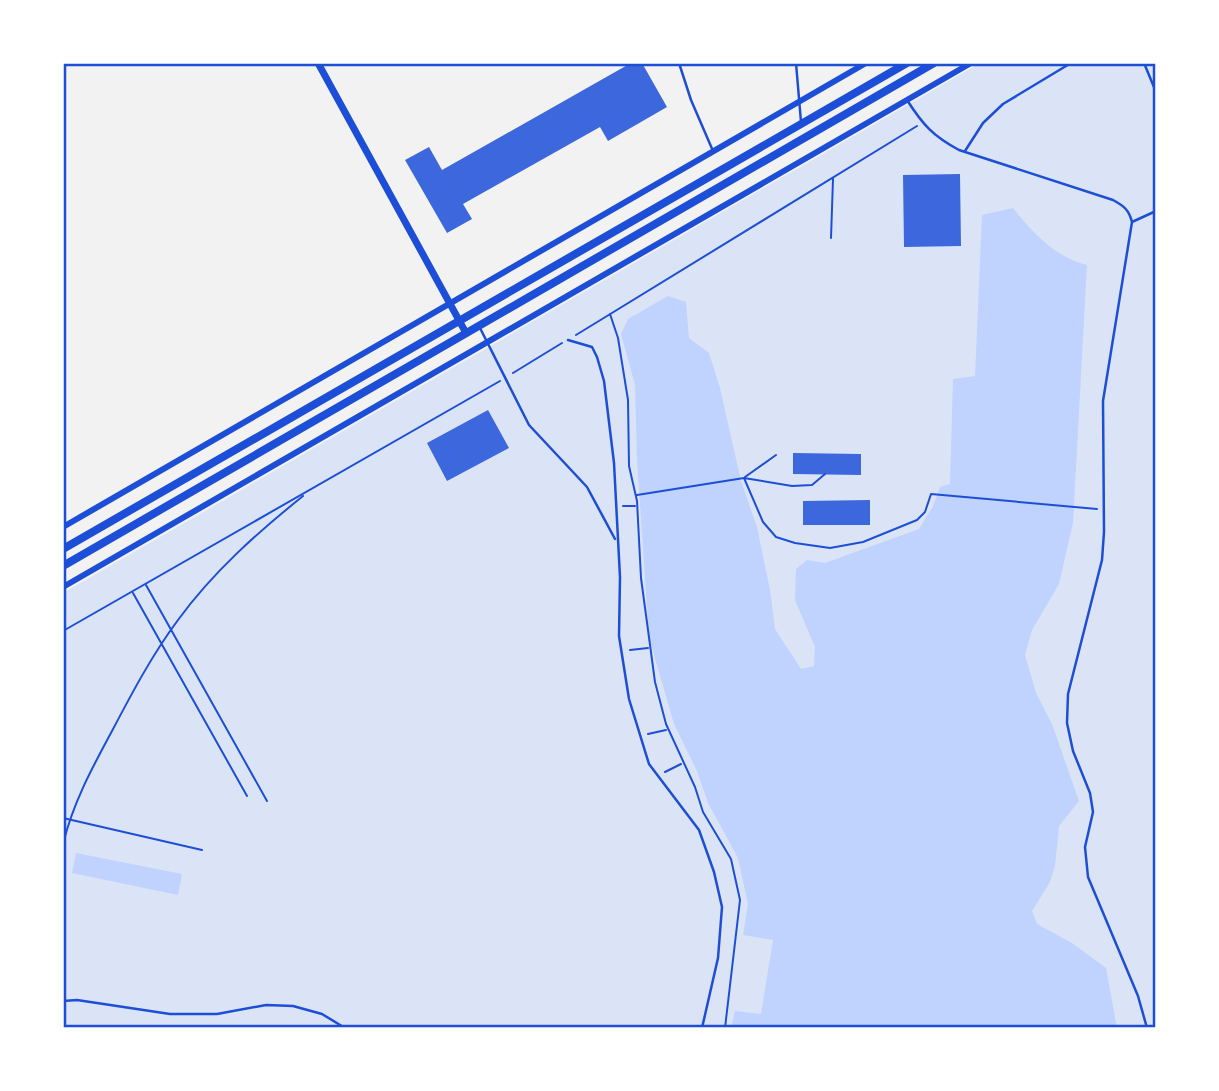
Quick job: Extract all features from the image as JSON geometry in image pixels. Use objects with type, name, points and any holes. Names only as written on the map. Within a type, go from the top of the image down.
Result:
[{"type":"main road","points":[[63,549],[907,63]]},
{"type":"main road","points":[[63,566],[934,63]]},
{"type":"street","points":[[318,63],[466,333]]},
{"type":"street","points":[[63,527],[866,63]]},
{"type":"street","points":[[63,587],[971,63]]},
{"type":"lane","points":[[679,63],[691,100],[713,151]]},
{"type":"lane","points":[[796,63],[801,124]]},
{"type":"lane","points":[[964,152],[983,123],[1003,104],[1071,63]]},
{"type":"lane","points":[[1144,63],[1156,92]]},
{"type":"lane","points":[[907,100],[936,138],[964,152],[1114,200],[1124,205],[1130,213],[1132,222],[1105,388],[1102,560],[1068,694],[1067,723],[1073,751],[1090,793],[1093,812],[1085,848],[1088,877],[1138,996],[1147,1028]]},
{"type":"lane","points":[[1132,222],[1156,211]]},
{"type":"lane","points":[[479,325],[529,425],[587,487],[617,542]]},
{"type":"lane","points":[[568,340],[592,347],[604,381],[614,463],[620,577],[619,636],[629,699],[649,764],[699,830],[714,872],[722,907],[718,958],[702,1028]]},
{"type":"lane","points":[[63,1001],[69,999],[170,1014],[217,1014],[267,1005],[293,1006],[322,1014],[345,1028]]},
{"type":"path","points":[[63,631],[504,379],[922,123]]},
{"type":"path","points":[[831,238],[833,177]]},
{"type":"path","points":[[610,314],[616,327],[628,400],[629,466],[637,506],[641,578],[655,682],[668,730],[703,812],[731,859],[740,907],[725,1028]]},
{"type":"path","points":[[744,478],[776,455]]},
{"type":"path","points":[[635,495],[744,478],[793,486],[812,485],[825,474]]},
{"type":"path","points":[[744,478],[763,522],[776,537],[830,548],[863,542],[917,520],[925,512],[931,494],[1104,509]]},
{"type":"path","points":[[63,844],[83,785],[130,696],[171,630],[240,549],[308,491]]},
{"type":"path","points":[[615,506],[637,506]]},
{"type":"path","points":[[145,584],[267,801]]},
{"type":"path","points":[[132,592],[247,796]]},
{"type":"path","points":[[622,652],[649,648]]},
{"type":"path","points":[[640,736],[668,730]]},
{"type":"path","points":[[657,776],[683,763]]},
{"type":"path","points":[[63,818],[202,850]]},
{"type":"path","points":[[722,907],[740,907]]},
{"type":"shaded area","points":[[980,63],[1156,63],[1156,1028],[63,1028],[63,593]]},
{"type":"water","points":[[1013,208],[1037,235],[1055,250],[1087,265],[1073,523],[1059,584],[1032,630],[1025,655],[1036,693],[1052,724],[1079,801],[1059,826],[1055,866],[1050,882],[1032,911],[1037,924],[1072,943],[1106,968],[1117,1028],[731,1028],[735,1011],[761,1014],[773,940],[743,935],[748,904],[738,858],[708,803],[697,771],[674,724],[649,638],[637,460],[635,385],[621,334],[628,319],[668,296],[686,302],[689,338],[709,353],[720,388],[741,481],[757,527],[775,629],[801,669],[814,666],[815,647],[795,600],[796,569],[807,560],[825,563],[919,529],[933,506],[940,487],[950,484],[953,379],[975,376],[982,215]]},
{"type":"water","points":[[76,853],[182,874],[178,895],[72,873]]},
{"type":"building","points":[[631,63],[642,63],[667,107],[608,141],[600,127],[463,204],[472,219],[447,233],[405,160],[429,147],[442,170]]},
{"type":"building","points":[[960,174],[961,246],[904,247],[903,175]]},
{"type":"building","points":[[488,410],[509,448],[447,481],[427,443]]},
{"type":"building","points":[[793,453],[861,454],[861,475],[793,474]]},
{"type":"building","points":[[870,500],[870,525],[803,525],[803,501]]}]
